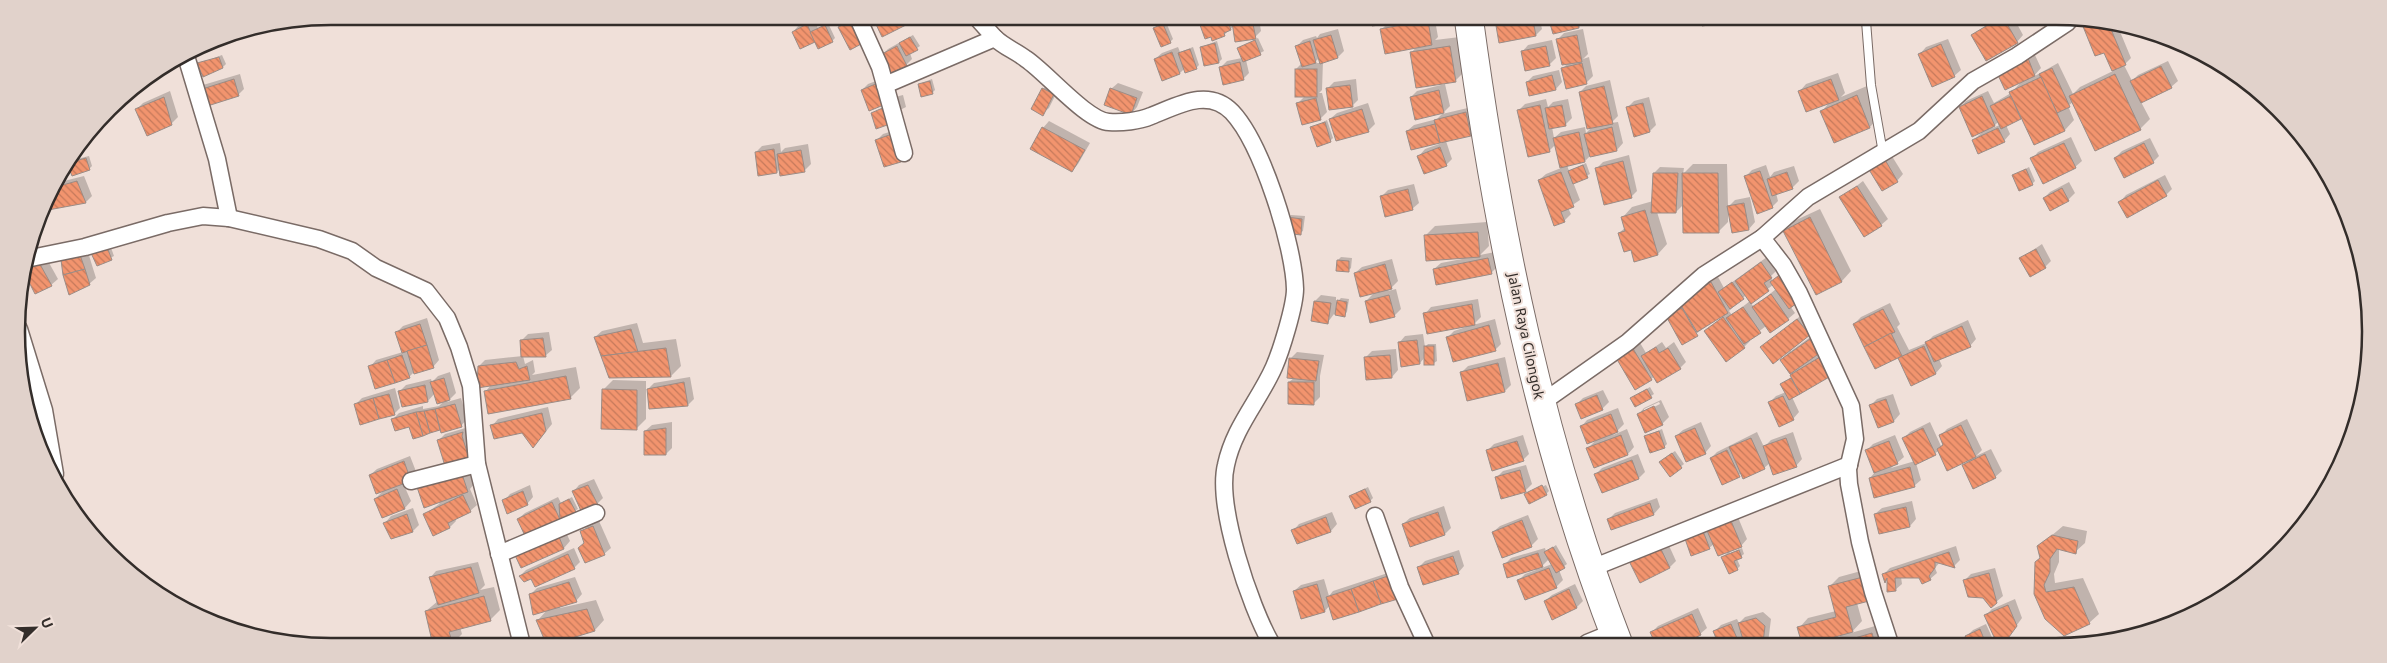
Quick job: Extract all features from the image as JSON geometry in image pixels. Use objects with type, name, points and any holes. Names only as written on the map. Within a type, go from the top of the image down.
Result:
[{"type":"highway","name":"Jalan Raya Cilongok","points":[[1470,25],[1521,325],[1540,404],[1567,496],[1616,638]]},
{"type":"street","points":[[861,25],[880,67],[904,153]]},
{"type":"street","points":[[983,25],[995,38],[1027,59],[1084,110],[1097,119],[1108,122],[1148,117],[1188,101],[1212,99],[1230,110],[1243,124],[1265,171],[1280,213],[1295,290],[1274,367],[1236,432],[1225,466],[1224,494],[1242,568],[1260,622],[1268,638]]},
{"type":"street","points":[[1540,404],[1628,342],[1704,275],[1762,238],[1808,197],[1919,131],[1973,80],[2017,56],[2063,25]]},
{"type":"street","points":[[885,85],[995,38]]},
{"type":"street","points":[[188,61],[217,159],[229,218]]},
{"type":"street","points":[[34,257],[85,247],[168,223],[203,216],[229,218],[319,239],[352,250],[376,268],[426,291],[447,318],[462,354],[471,386],[477,464],[519,638]]},
{"type":"street","points":[[1762,238],[1782,265],[1799,293],[1851,406],[1855,438],[1849,465],[1849,484],[1860,542],[1873,592],[1888,638]]},
{"type":"street","points":[[26,352],[44,410],[52,457]]},
{"type":"street","points":[[411,481],[477,464]]},
{"type":"street","points":[[1592,568],[1849,465]]},
{"type":"street","points":[[499,554],[596,513]]},
{"type":"street","points":[[1375,516],[1400,587],[1424,638]]},
{"type":"lane","points":[[1866,25],[1872,94],[1883,153]]},
{"type":"building","points":[[807,25],[815,42],[800,49],[792,32]]},
{"type":"building","points":[[825,25],[833,42],[818,49],[810,32]]},
{"type":"building","points":[[854,25],[863,43],[850,50],[838,27]]},
{"type":"building","points":[[876,25],[906,25],[882,37]]},
{"type":"building","points":[[1163,25],[1171,43],[1161,47],[1153,28]]},
{"type":"building","points":[[1200,25],[1229,25],[1231,30],[1224,33],[1225,36],[1212,41],[1211,37],[1205,39]]},
{"type":"building","points":[[1232,25],[1253,25],[1256,39],[1235,42]]},
{"type":"building","points":[[1401,25],[1429,25],[1432,45],[1385,54],[1380,29]]},
{"type":"building","points":[[1496,25],[1534,25],[1536,36],[1499,43]]},
{"type":"building","points":[[1550,25],[1579,25],[1579,28],[1553,34]]},
{"type":"building","points":[[1988,25],[2008,25],[2018,43],[1986,61],[1971,35]]},
{"type":"building","points":[[2083,27],[2112,30],[2126,65],[2112,71],[2104,53],[2095,56]]},
{"type":"building","points":[[1331,35],[1338,58],[1320,64],[1313,40]]},
{"type":"building","points":[[1577,35],[1582,62],[1562,65],[1556,39]]},
{"type":"building","points":[[910,37],[918,50],[906,56],[899,43]]},
{"type":"building","points":[[1255,40],[1261,55],[1243,62],[1237,48]]},
{"type":"building","points":[[1310,41],[1316,63],[1302,67],[1295,46]]},
{"type":"building","points":[[1215,43],[1219,63],[1204,66],[1200,47]]},
{"type":"building","points":[[1941,44],[1955,77],[1932,87],[1918,54]]},
{"type":"building","points":[[897,46],[907,66],[889,74],[880,55]]},
{"type":"building","points":[[1450,46],[1456,82],[1416,88],[1410,52]]},
{"type":"building","points":[[1546,46],[1550,66],[1525,71],[1521,51]]},
{"type":"building","points":[[1190,49],[1197,69],[1185,73],[1178,53]]},
{"type":"building","points":[[1172,52],[1180,74],[1162,81],[1154,59]]},
{"type":"building","points":[[219,57],[223,68],[203,77],[197,63]]},
{"type":"building","points":[[2028,58],[2035,76],[2005,90],[1997,73]]},
{"type":"building","points":[[1240,62],[1244,80],[1223,85],[1219,67]]},
{"type":"building","points":[[1582,63],[1587,84],[1566,89],[1561,68]]},
{"type":"building","points":[[2161,66],[2172,88],[2141,103],[2130,81]]},
{"type":"building","points":[[2052,68],[2070,107],[2057,113],[2039,74]]},
{"type":"building","points":[[1295,69],[1317,69],[1317,97],[1295,97]]},
{"type":"building","points":[[2115,74],[2141,130],[2095,151],[2069,96]]},
{"type":"building","points":[[1552,75],[1556,90],[1529,96],[1526,82]]},
{"type":"building","points":[[2041,77],[2065,131],[2034,145],[2009,92]]},
{"type":"building","points":[[234,79],[239,96],[201,108],[196,91]]},
{"type":"building","points":[[1831,79],[1839,100],[1806,112],[1798,91]]},
{"type":"building","points":[[930,81],[933,94],[921,97],[918,84]]},
{"type":"building","points":[[878,83],[886,104],[869,111],[861,90]]},
{"type":"building","points":[[1350,85],[1353,107],[1329,110],[1326,88]]},
{"type":"building","points":[[1604,86],[1613,124],[1587,129],[1579,92]]},
{"type":"building","points":[[1042,88],[1054,94],[1043,116],[1031,109]]},
{"type":"building","points":[[1110,88],[1137,98],[1131,115],[1104,105]]},
{"type":"building","points":[[1439,90],[1444,113],[1415,120],[1410,97]]},
{"type":"building","points":[[1857,95],[1870,128],[1834,143],[1820,111]]},
{"type":"building","points":[[1982,96],[1995,126],[1972,137],[1959,107]]},
{"type":"building","points":[[2011,96],[2021,119],[2001,129],[1990,106]]},
{"type":"building","points":[[164,97],[172,125],[147,136],[135,109]]},
{"type":"building","points":[[1316,98],[1321,120],[1302,125],[1296,103]]},
{"type":"building","points":[[1643,103],[1650,132],[1634,137],[1626,107]]},
{"type":"building","points":[[1540,105],[1550,152],[1528,157],[1517,110]]},
{"type":"building","points":[[1562,105],[1566,126],[1549,129],[1545,108]]},
{"type":"building","points":[[885,107],[890,124],[876,129],[871,113]]},
{"type":"building","points":[[1362,109],[1369,132],[1336,141],[1329,119]]},
{"type":"building","points":[[1466,112],[1471,136],[1440,143],[1434,120]]},
{"type":"building","points":[[1325,122],[1331,142],[1317,147],[1310,127]]},
{"type":"building","points":[[1435,124],[1440,143],[1411,150],[1406,131]]},
{"type":"building","points":[[1042,127],[1085,150],[1072,172],[1030,149]]},
{"type":"building","points":[[1612,127],[1617,151],[1590,157],[1584,134]]},
{"type":"building","points":[[1998,128],[2005,142],[1978,154],[1972,140]]},
{"type":"building","points":[[1579,132],[1585,162],[1560,168],[1553,138]]},
{"type":"building","points":[[892,134],[901,162],[884,167],[875,140]]},
{"type":"building","points":[[2064,143],[2076,168],[2043,184],[2030,158]]},
{"type":"building","points":[[2144,143],[2154,163],[2124,178],[2114,158]]},
{"type":"building","points":[[1440,147],[1447,166],[1424,174],[1417,156]]},
{"type":"building","points":[[774,149],[777,173],[758,176],[755,152]]},
{"type":"building","points":[[801,150],[805,172],[780,176],[777,154]]},
{"type":"building","points":[[86,158],[90,170],[72,176],[70,172],[77,160]]},
{"type":"building","points":[[1884,158],[1898,182],[1882,191],[1868,168]]},
{"type":"building","points":[[1623,161],[1632,198],[1604,205],[1595,168]]},
{"type":"building","points":[[1583,165],[1588,178],[1573,184],[1568,171]]},
{"type":"building","points":[[2026,169],[2033,185],[2019,191],[2012,175]]},
{"type":"building","points":[[1760,171],[1773,208],[1757,214],[1744,176]]},
{"type":"building","points":[[1561,172],[1574,207],[1561,212],[1565,222],[1554,226],[1538,180]]},
{"type":"building","points":[[1787,172],[1793,189],[1772,196],[1767,179]]},
{"type":"building","points":[[1653,173],[1678,173],[1676,213],[1651,213]]},
{"type":"building","points":[[1682,173],[1718,173],[1719,233],[1683,233]]},
{"type":"building","points":[[2158,180],[2167,196],[2127,218],[2118,202]]},
{"type":"building","points":[[77,181],[86,203],[50,210],[62,185]]},
{"type":"building","points":[[1857,186],[1882,226],[1864,237],[1839,197]]},
{"type":"building","points":[[2062,188],[2069,201],[2050,211],[2043,198]]},
{"type":"building","points":[[1408,189],[1413,210],[1385,217],[1380,196]]},
{"type":"building","points":[[1744,203],[1749,230],[1732,233],[1727,206]]},
{"type":"building","points":[[1645,210],[1658,255],[1634,262],[1631,250],[1624,252],[1618,233],[1625,231],[1621,217]]},
{"type":"building","points":[[1287,217],[1302,219],[1301,235],[1285,233]]},
{"type":"building","points":[[1810,217],[1842,282],[1816,295],[1783,231]]},
{"type":"building","points":[[1478,232],[1480,257],[1426,261],[1424,235]]},
{"type":"building","points":[[107,247],[112,260],[97,266],[91,253]]},
{"type":"building","points":[[2036,249],[2046,268],[2030,277],[2019,258]]},
{"type":"building","points":[[80,255],[85,269],[63,275],[61,260]]},
{"type":"building","points":[[36,257],[52,286],[35,294],[29,283],[33,261]]},
{"type":"building","points":[[1488,258],[1492,274],[1436,285],[1433,269]]},
{"type":"building","points":[[1337,260],[1349,261],[1349,272],[1336,271]]},
{"type":"building","points":[[1761,262],[1772,278],[1764,283],[1769,291],[1751,304],[1735,281]]},
{"type":"building","points":[[1385,264],[1392,289],[1360,297],[1354,273]]},
{"type":"building","points":[[85,269],[90,285],[69,295],[63,275]]},
{"type":"building","points":[[1782,273],[1801,300],[1789,309],[1770,282]]},
{"type":"building","points":[[1711,282],[1728,313],[1697,332],[1679,302]]},
{"type":"building","points":[[1732,282],[1744,299],[1730,309],[1718,292]]},
{"type":"building","points":[[1771,294],[1789,320],[1770,333],[1752,307]]},
{"type":"building","points":[[1389,295],[1395,317],[1370,323],[1365,301]]},
{"type":"building","points":[[1337,300],[1347,302],[1345,317],[1335,315]]},
{"type":"building","points":[[1314,301],[1331,303],[1328,324],[1311,321]]},
{"type":"building","points":[[1472,304],[1475,325],[1427,334],[1423,313]]},
{"type":"building","points":[[1743,307],[1761,333],[1744,344],[1726,318]]},
{"type":"building","points":[[1682,308],[1698,336],[1682,345],[1666,316]]},
{"type":"building","points":[[1883,309],[1895,332],[1864,347],[1853,324]]},
{"type":"building","points":[[1723,317],[1745,348],[1726,362],[1704,331]]},
{"type":"building","points":[[1797,319],[1810,335],[1773,364],[1760,347]]},
{"type":"building","points":[[420,324],[427,345],[402,353],[395,332]]},
{"type":"building","points":[[1489,325],[1496,351],[1453,362],[1446,337]]},
{"type":"building","points":[[1962,326],[1971,347],[1934,362],[1925,342]]},
{"type":"building","points":[[631,329],[638,352],[601,356],[594,337]]},
{"type":"building","points":[[1891,333],[1902,356],[1875,369],[1864,347]]},
{"type":"building","points":[[543,338],[546,357],[521,357],[520,340]]},
{"type":"building","points":[[1810,339],[1820,353],[1790,374],[1780,360]]},
{"type":"building","points":[[1417,340],[1420,364],[1401,367],[1398,342]]},
{"type":"building","points":[[427,345],[434,368],[414,374],[407,351]]},
{"type":"building","points":[[1424,346],[1434,346],[1434,365],[1424,365]]},
{"type":"building","points":[[1924,346],[1936,374],[1911,386],[1898,358]]},
{"type":"building","points":[[1632,347],[1652,380],[1635,390],[1615,356]]},
{"type":"building","points":[[1656,347],[1659,353],[1668,348],[1681,369],[1657,383],[1641,356]]},
{"type":"building","points":[[666,348],[671,377],[609,378],[601,356]]},
{"type":"building","points":[[402,355],[410,378],[395,383],[387,360]]},
{"type":"building","points":[[1390,355],[1392,378],[1366,380],[1364,357]]},
{"type":"building","points":[[1820,357],[1831,376],[1800,394],[1790,375]]},
{"type":"building","points":[[1289,358],[1319,361],[1316,381],[1287,378]]},
{"type":"building","points":[[387,360],[395,383],[375,389],[368,366]]},
{"type":"building","points":[[516,362],[519,369],[527,366],[530,380],[477,388],[478,366]]},
{"type":"building","points":[[1498,363],[1505,392],[1467,401],[1460,372]]},
{"type":"building","points":[[566,376],[571,399],[488,414],[484,391]]},
{"type":"building","points":[[444,378],[450,400],[437,404],[430,382]]},
{"type":"building","points":[[1791,378],[1800,394],[1789,400],[1780,384]]},
{"type":"building","points":[[684,382],[688,406],[649,409],[647,389]]},
{"type":"building","points":[[1288,382],[1314,382],[1314,405],[1288,404]]},
{"type":"building","points":[[425,385],[428,402],[402,407],[398,391]]},
{"type":"building","points":[[602,389],[637,390],[637,430],[601,429]]},
{"type":"building","points":[[1647,389],[1652,398],[1635,407],[1630,398]]},
{"type":"building","points":[[389,394],[395,415],[379,419],[373,398]]},
{"type":"building","points":[[1597,395],[1603,410],[1581,419],[1575,404]]},
{"type":"building","points":[[1783,396],[1794,420],[1779,427],[1768,402]]},
{"type":"building","points":[[373,398],[379,419],[360,425],[354,404]]},
{"type":"building","points":[[1886,399],[1894,422],[1878,428],[1869,405]]},
{"type":"building","points":[[455,404],[462,427],[441,433],[435,409]]},
{"type":"building","points":[[1654,406],[1663,425],[1645,433],[1637,414]]},
{"type":"building","points":[[435,409],[440,430],[430,433],[424,411]]},
{"type":"building","points":[[424,411],[430,433],[423,436],[416,412]]},
{"type":"building","points":[[416,412],[423,436],[413,439],[409,427],[395,431],[391,419]]},
{"type":"building","points":[[542,413],[546,431],[533,448],[522,433],[494,439],[490,425]]},
{"type":"building","points":[[1611,414],[1618,432],[1587,444],[1580,426]]},
{"type":"building","points":[[1961,425],[1976,457],[1947,471],[1937,449],[1943,445],[1939,435]]},
{"type":"building","points":[[666,428],[666,455],[644,455],[644,431]]},
{"type":"building","points":[[1695,428],[1706,454],[1686,462],[1675,436]]},
{"type":"building","points":[[1923,428],[1936,455],[1915,465],[1902,438]]},
{"type":"building","points":[[1659,431],[1665,448],[1650,453],[1644,436]]},
{"type":"building","points":[[463,432],[462,436],[469,458],[445,466],[437,440]]},
{"type":"building","points":[[1621,435],[1628,455],[1594,468],[1586,448]]},
{"type":"building","points":[[1751,438],[1765,469],[1743,479],[1729,447]]},
{"type":"building","points":[[1786,438],[1797,467],[1773,475],[1763,446]]},
{"type":"building","points":[[1517,441],[1524,461],[1492,471],[1486,450]]},
{"type":"building","points":[[1889,441],[1898,464],[1874,473],[1865,450]]},
{"type":"building","points":[[1727,450],[1740,477],[1722,485],[1710,458]]},
{"type":"building","points":[[1672,453],[1682,468],[1670,477],[1659,462]]},
{"type":"building","points":[[1985,454],[1996,478],[1973,489],[1962,465]]},
{"type":"building","points":[[1632,460],[1639,479],[1602,493],[1594,474]]},
{"type":"building","points":[[404,461],[411,481],[376,494],[369,475]]},
{"type":"building","points":[[1910,467],[1915,487],[1874,498],[1869,478]]},
{"type":"building","points":[[1520,470],[1526,492],[1501,499],[1495,477]]},
{"type":"building","points":[[461,471],[468,492],[424,508],[417,487]]},
{"type":"building","points":[[588,485],[598,505],[582,513],[572,491]]},
{"type":"building","points":[[1542,485],[1547,495],[1529,504],[1524,494]]},
{"type":"building","points":[[397,489],[405,509],[382,518],[374,499]]},
{"type":"building","points":[[1365,489],[1371,502],[1355,509],[1349,496]]},
{"type":"building","points":[[523,491],[528,505],[507,514],[502,500]]},
{"type":"building","points":[[463,495],[471,512],[448,523],[450,528],[433,536],[423,514]]},
{"type":"building","points":[[569,499],[576,512],[560,520],[559,504]]},
{"type":"building","points":[[552,502],[562,524],[527,540],[517,519]]},
{"type":"building","points":[[1650,503],[1654,515],[1611,530],[1607,519]]},
{"type":"building","points":[[1906,507],[1910,527],[1879,534],[1874,514]]},
{"type":"building","points":[[1438,512],[1445,535],[1410,547],[1402,524]]},
{"type":"building","points":[[407,514],[413,532],[391,539],[383,523]]},
{"type":"building","points":[[1729,516],[1742,547],[1718,556],[1705,526]]},
{"type":"building","points":[[1326,517],[1331,532],[1297,544],[1291,530]]},
{"type":"building","points":[[1522,520],[1532,547],[1502,558],[1492,532]]},
{"type":"building","points":[[593,526],[605,555],[585,563],[578,548],[584,543],[580,531]]},
{"type":"building","points":[[1701,526],[1710,549],[1691,556],[1683,533]]},
{"type":"building","points":[[557,532],[564,549],[521,568],[513,551]]},
{"type":"building","points":[[2052,535],[2078,541],[2076,554],[2057,549],[2050,559],[2050,572],[2044,585],[2046,592],[2074,587],[2090,624],[2064,636],[2045,619],[2034,594],[2035,562],[2040,558],[2037,546]]},
{"type":"building","points":[[1659,545],[1670,568],[1640,583],[1628,559]]},
{"type":"building","points":[[1553,547],[1565,568],[1556,573],[1544,552]]},
{"type":"building","points":[[1739,550],[1742,558],[1734,561],[1738,570],[1729,574],[1721,557]]},
{"type":"building","points":[[1949,552],[1955,568],[1935,562],[1935,568],[1929,576],[1931,580],[1922,584],[1919,578],[1895,578],[1896,591],[1887,592],[1887,578],[1885,583],[1882,574]]},
{"type":"building","points":[[1538,553],[1543,567],[1507,578],[1503,564]]},
{"type":"building","points":[[568,554],[575,569],[535,587],[531,579],[524,582],[519,576]]},
{"type":"building","points":[[1453,556],[1459,574],[1423,585],[1417,567]]},
{"type":"building","points":[[471,567],[479,593],[438,605],[429,577]]},
{"type":"building","points":[[1549,568],[1557,588],[1525,600],[1517,580]]},
{"type":"building","points":[[1989,573],[1997,603],[1991,608],[1983,598],[1968,597],[1963,580]]},
{"type":"building","points":[[1391,575],[1398,599],[1381,604],[1373,581]]},
{"type":"building","points":[[1863,577],[1869,601],[1846,607],[1853,632],[1832,638],[1800,638],[1797,627],[1836,617],[1828,586]]},
{"type":"building","points":[[1373,581],[1381,604],[1359,612],[1351,589]]},
{"type":"building","points":[[569,582],[577,602],[533,615],[529,594]]},
{"type":"building","points":[[1317,584],[1325,612],[1301,619],[1293,591]]},
{"type":"building","points":[[1351,589],[1359,612],[1333,620],[1326,597]]},
{"type":"building","points":[[1569,589],[1577,608],[1552,620],[1544,601]]},
{"type":"building","points":[[484,596],[491,621],[449,632],[451,638],[431,638],[425,611]]},
{"type":"building","points":[[2008,605],[2017,626],[2008,638],[1994,637],[1984,615]]},
{"type":"building","points":[[587,609],[595,631],[572,638],[544,638],[536,620]]},
{"type":"building","points":[[1692,614],[1701,635],[1694,638],[1653,638],[1650,632]]},
{"type":"building","points":[[1756,618],[1765,626],[1764,638],[1742,638],[1738,623]]},
{"type":"building","points":[[1731,624],[1737,638],[1716,638],[1713,631]]},
{"type":"building","points":[[1980,629],[1984,638],[1966,638],[1965,636]]},
{"type":"building","points":[[1872,633],[1873,638],[1855,638]]}]
